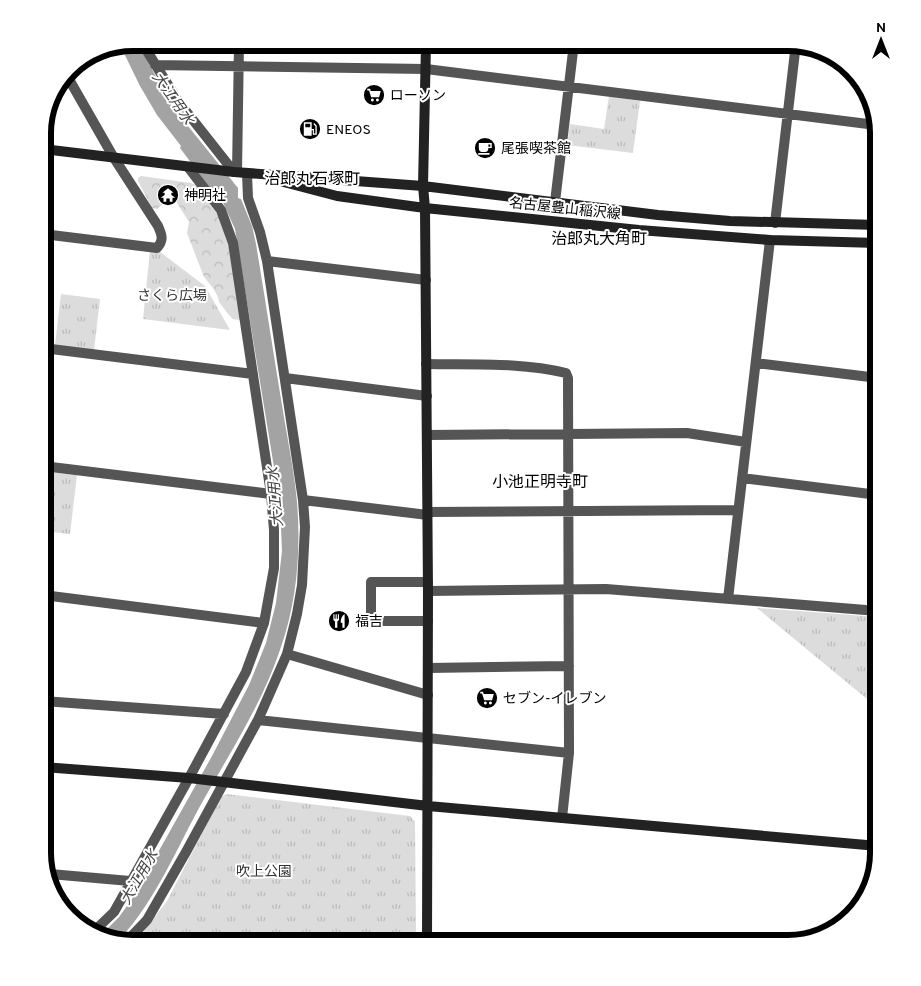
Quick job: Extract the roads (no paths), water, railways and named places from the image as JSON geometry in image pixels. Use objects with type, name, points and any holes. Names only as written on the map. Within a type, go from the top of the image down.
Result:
[{"type":"street","points":[[147,51],[178,101],[233,172]]},
{"type":"street","points":[[233,172],[239,51]]},
{"type":"street","points":[[426,51],[423,186],[425,208],[428,513],[427,935]]},
{"type":"street","points":[[555,202],[573,51]]},
{"type":"street","points":[[775,223],[795,51]]},
{"type":"street","points":[[155,65],[426,69],[869,124]]},
{"type":"street","points":[[51,235],[157,248],[161,243],[162,236],[158,226],[114,158],[70,81]]},
{"type":"street","name":"名古屋豊山稲沢線","points":[[51,150],[250,174],[423,186],[658,215],[775,223],[870,225]]},
{"type":"street","points":[[99,927],[114,912],[130,881],[191,778],[246,672],[264,623],[274,568],[274,530],[271,494],[233,243],[222,210],[190,167]]},
{"type":"street","points":[[133,935],[147,920],[258,720],[287,654],[297,614],[303,576],[305,527],[303,500],[267,261],[260,232],[248,198],[250,174]]},
{"type":"street","name":"名古屋豊山稲沢線","points":[[250,174],[338,196],[425,208],[639,230],[770,240],[870,244]]},
{"type":"street","points":[[728,599],[770,240]]},
{"type":"street","points":[[267,261],[426,280]]},
{"type":"street","points":[[51,349],[254,374]]},
{"type":"street","points":[[756,363],[870,377]]},
{"type":"street","points":[[426,364],[498,365],[566,373],[568,378],[569,753],[562,818]]},
{"type":"street","points":[[285,378],[427,396]]},
{"type":"street","points":[[427,435],[687,433],[746,442]]},
{"type":"street","points":[[51,467],[271,494]]},
{"type":"street","points":[[742,478],[870,494]]},
{"type":"street","points":[[303,500],[428,513],[738,510]]},
{"type":"street","points":[[428,621],[371,621],[371,582],[428,586],[606,589],[870,610]]},
{"type":"street","points":[[51,596],[264,623]]},
{"type":"street","points":[[287,654],[428,695]]},
{"type":"street","points":[[428,668],[569,666]]},
{"type":"street","points":[[51,702],[224,714]]},
{"type":"street","points":[[258,720],[569,753]]},
{"type":"street","points":[[51,768],[191,778],[428,806],[870,845]]},
{"type":"street","points":[[55,874],[130,881]]},
{"type":"place","name":"ローソン","points":[[374,95]]},
{"type":"place","name":"ENEOS","points":[[310,129]]},
{"type":"place","name":"尾張喫茶館","points":[[485,148]]},
{"type":"place","name":"神明社","points":[[168,195]]},
{"type":"place","name":"福吉","points":[[339,621]]},
{"type":"place","name":"セブン-イレブン","points":[[487,698]]},
{"type":"district","name":"治郎丸石塚町","points":[[312,178]]},
{"type":"district","name":"治郎丸大角町","points":[[599,238]]},
{"type":"district","name":"小池正明寺町","points":[[540,481]]},
{"type":"water label","name":"大江用水","points":[[173,98]]},
{"type":"water label","name":"大江用水","points":[[275,497]]},
{"type":"water label","name":"大江用水","points":[[139,877]]},
{"type":"park label","name":"さくら広場","points":[[172,295]]},
{"type":"park label","name":"吹上公園","points":[[264,871]]}]
